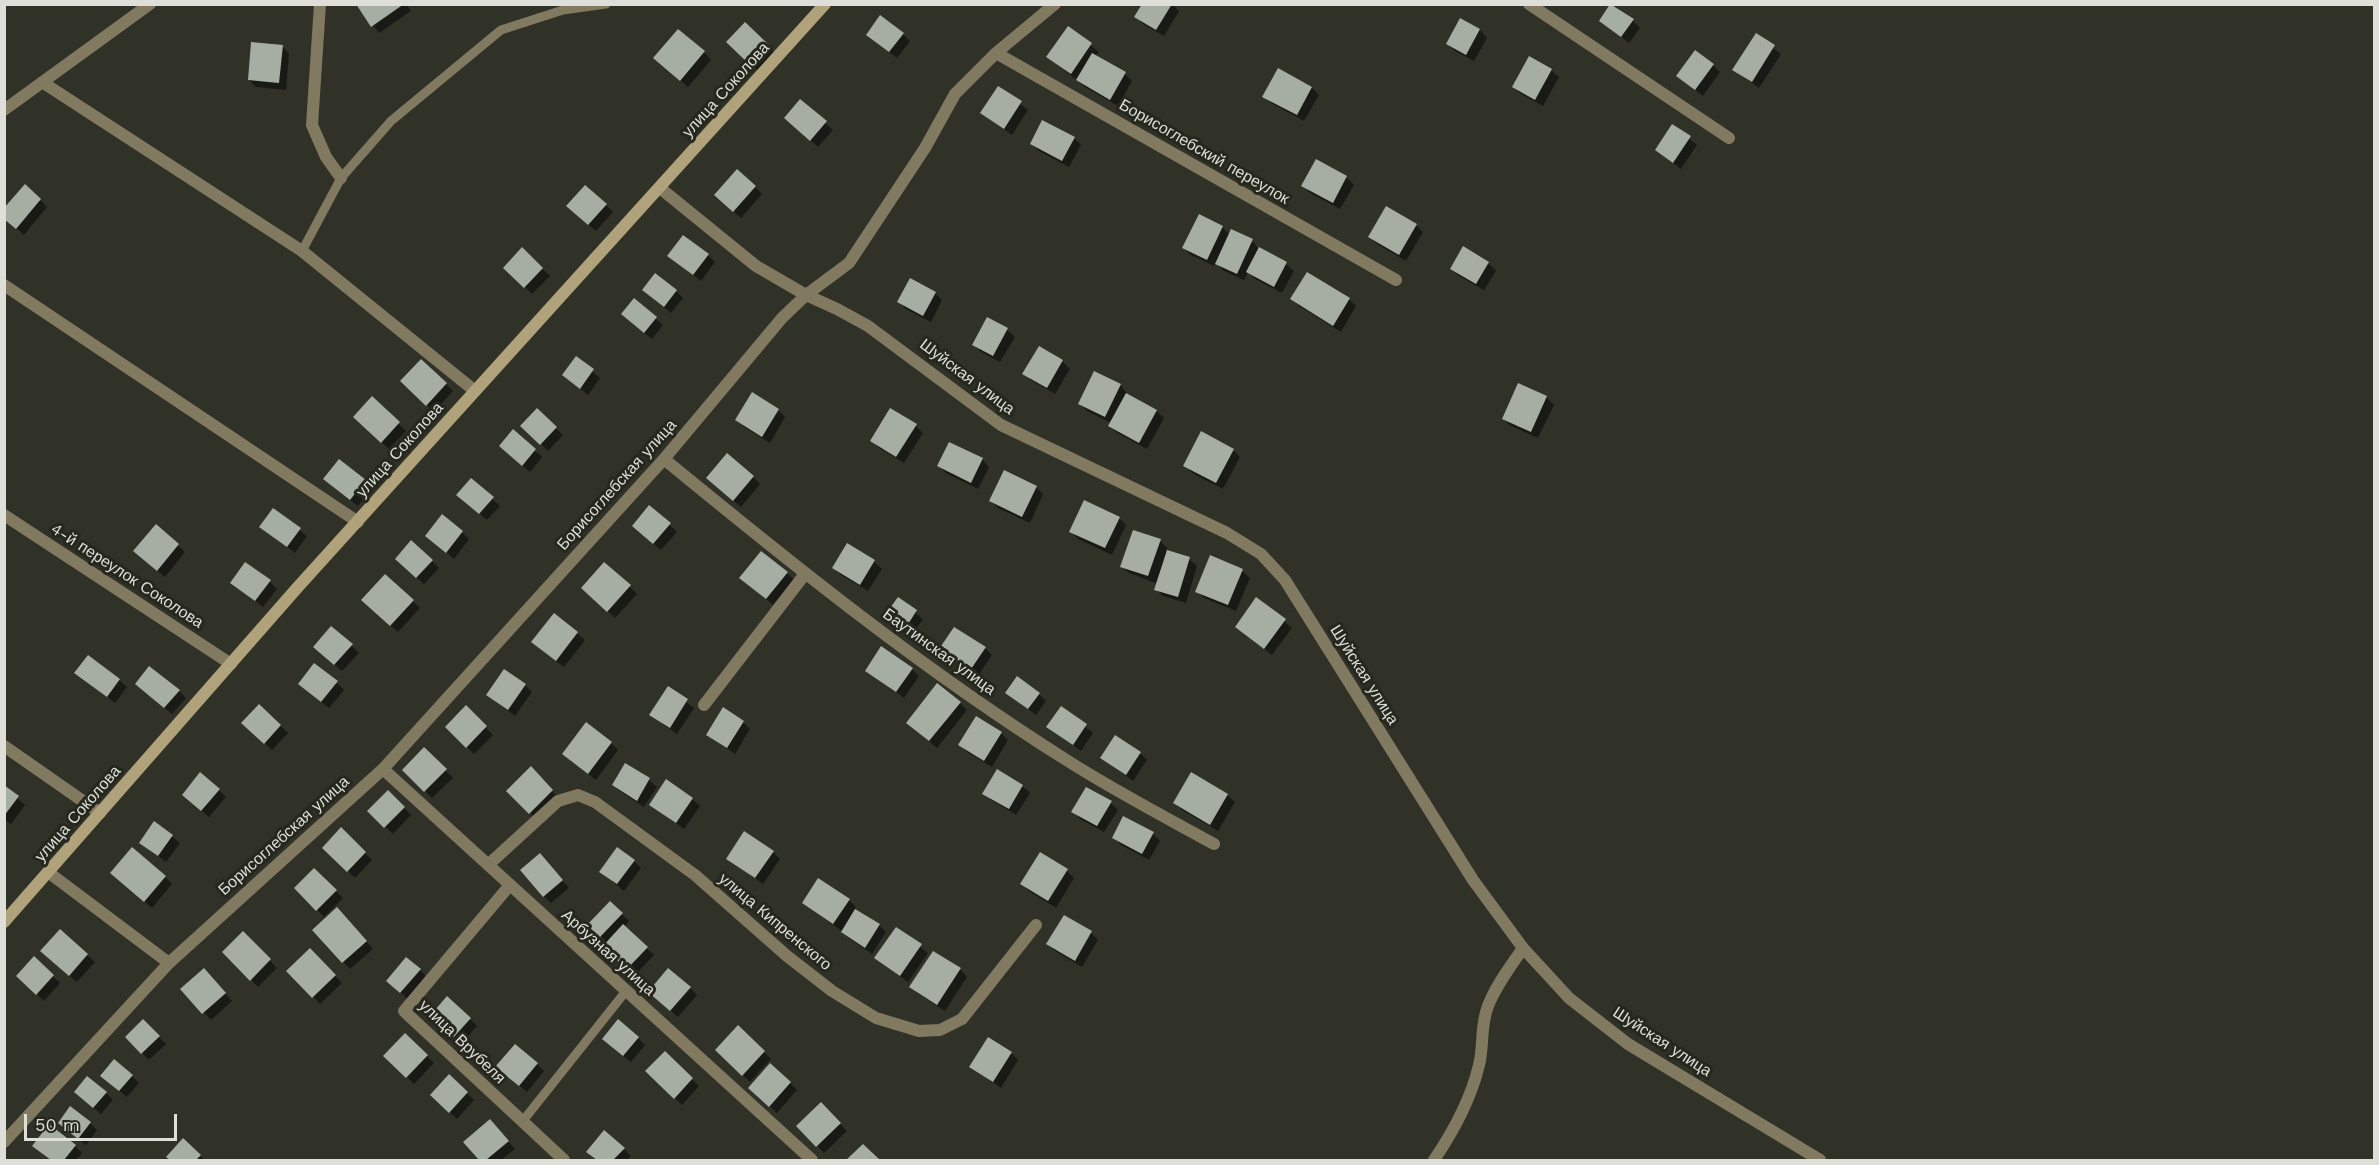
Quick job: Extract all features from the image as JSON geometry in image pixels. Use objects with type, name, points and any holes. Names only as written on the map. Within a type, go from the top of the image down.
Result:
[{"type":"main road","name":"улица Соколова","points":[[4,922],[357,522],[825,4]]},
{"type":"street","points":[[4,110],[150,4]]},
{"type":"street","points":[[320,4],[312,125],[326,157],[341,178]]},
{"type":"street","name":"Борисоглебская улица","points":[[4,1142],[169,963],[383,769],[664,459],[782,318],[806,295],[849,263],[925,148],[955,94],[996,53],[1055,4]]},
{"type":"street","points":[[1529,4],[1729,138]]},
{"type":"street","name":"Борисоглебский переулок","points":[[996,53],[1396,280]]},
{"type":"street","points":[[42,82],[302,251],[475,391]]},
{"type":"street","name":"Шуйская улица","points":[[660,188],[756,266],[806,295],[868,326],[1001,425],[1227,533],[1261,554],[1285,580],[1473,880],[1523,948],[1569,998],[1628,1044],[1820,1161]]},
{"type":"street","points":[[4,285],[357,522]]},
{"type":"street","name":"Баутинская улица","points":[[664,459],[805,574],[1020,730],[1113,788],[1214,844]]},
{"type":"street","name":"4-й переулок Соколова","points":[[4,515],[231,664]]},
{"type":"street","points":[[704,705],[805,574]]},
{"type":"street","points":[[4,746],[100,813]]},
{"type":"street","name":"Арбузная улица","points":[[383,769],[812,1161]]},
{"type":"street","name":"улица Кипренского","points":[[488,865],[558,801],[578,795],[596,802],[695,875],[787,956],[832,991],[876,1018],[919,1030],[940,1030],[962,1019],[1036,925]]},
{"type":"street","points":[[48,872],[169,963]]},
{"type":"street","name":"улица Врубеля","points":[[510,885],[404,1011],[564,1161]]},
{"type":"street","points":[[1434,1161],[1449,1137],[1466,1101],[1479,1064],[1487,1008],[1498,986],[1523,948]]},
{"type":"lane","points":[[302,251],[341,178],[391,122],[501,30],[563,10],[606,4]]},
{"type":"lane","points":[[522,1122],[626,991]]},
{"type":"building","points":[[356,4],[404,4],[371,27]]},
{"type":"building","points":[[1142,4],[1172,4],[1156,30],[1134,17]]},
{"type":"building","points":[[1610,4],[1634,19],[1621,37],[1599,21]]},
{"type":"building","points":[[880,15],[904,33],[889,52],[866,35]]},
{"type":"building","points":[[1460,18],[1480,29],[1466,55],[1446,44]]},
{"type":"building","points":[[745,22],[769,45],[750,65],[726,42]]},
{"type":"building","points":[[1068,26],[1092,43],[1071,74],[1046,57]]},
{"type":"building","points":[[678,29],[705,51],[680,81],[653,58]]},
{"type":"building","points":[[1756,33],[1775,45],[1752,82],[1732,70]]},
{"type":"building","points":[[251,42],[283,45],[279,83],[248,80]]},
{"type":"building","points":[[1695,50],[1714,64],[1695,90],[1676,76]]},
{"type":"building","points":[[1092,53],[1126,72],[1110,100],[1076,80]]},
{"type":"building","points":[[1529,56],[1552,69],[1535,100],[1512,87]]},
{"type":"building","points":[[1278,68],[1312,87],[1297,115],[1262,97]]},
{"type":"building","points":[[998,86],[1022,101],[1004,129],[980,113]]},
{"type":"building","points":[[800,99],[827,121],[810,141],[784,118]]},
{"type":"building","points":[[1042,120],[1075,137],[1062,161],[1030,144]]},
{"type":"building","points":[[1672,124],[1691,136],[1673,163],[1655,150]]},
{"type":"building","points":[[1316,159],[1347,176],[1333,203],[1301,186]]},
{"type":"building","points":[[737,169],[756,186],[733,212],[714,195]]},
{"type":"building","points":[[25,184],[41,199],[16,229],[4,219],[4,208]]},
{"type":"building","points":[[585,185],[607,204],[588,225],[566,206]]},
{"type":"building","points":[[1386,206],[1417,224],[1399,255],[1368,237]]},
{"type":"building","points":[[1199,214],[1223,226],[1207,260],[1182,248]]},
{"type":"building","points":[[1231,229],[1253,239],[1237,274],[1215,264]]},
{"type":"building","points":[[683,235],[709,254],[693,275],[667,256]]},
{"type":"building","points":[[1463,246],[1489,262],[1476,284],[1450,269]]},
{"type":"building","points":[[522,247],[543,268],[524,288],[503,268]]},
{"type":"building","points":[[1259,247],[1287,262],[1274,287],[1246,272]]},
{"type":"building","points":[[1307,272],[1350,298],[1333,326],[1290,299]]},
{"type":"building","points":[[655,273],[677,290],[664,307],[642,290]]},
{"type":"building","points":[[910,278],[936,292],[923,316],[897,302]]},
{"type":"building","points":[[634,298],[657,317],[644,333],[621,314]]},
{"type":"building","points":[[987,317],[1008,328],[993,356],[972,345]]},
{"type":"building","points":[[1039,346],[1063,360],[1047,388],[1022,374]]},
{"type":"building","points":[[576,356],[594,369],[580,389],[562,375]]},
{"type":"building","points":[[421,359],[447,383],[426,406],[400,381]]},
{"type":"building","points":[[1094,371],[1121,384],[1105,417],[1078,404]]},
{"type":"building","points":[[1518,383],[1547,396],[1531,432],[1502,419]]},
{"type":"building","points":[[752,392],[779,409],[762,437],[735,420]]},
{"type":"building","points":[[1126,393],[1157,410],[1139,443],[1108,426]]},
{"type":"building","points":[[372,396],[400,422],[381,443],[353,417]]},
{"type":"building","points":[[537,408],[557,427],[540,445],[520,426]]},
{"type":"building","points":[[890,408],[917,424],[896,457],[870,441]]},
{"type":"building","points":[[513,429],[536,449],[522,466],[499,446]]},
{"type":"building","points":[[1201,431],[1234,449],[1216,483],[1183,466]]},
{"type":"building","points":[[949,442],[983,458],[971,483],[937,466]]},
{"type":"building","points":[[727,453],[754,476],[733,501],[706,478]]},
{"type":"building","points":[[339,459],[366,480],[350,500],[323,479]]},
{"type":"building","points":[[1004,470],[1037,486],[1022,517],[989,501]]},
{"type":"building","points":[[471,478],[494,497],[479,514],[456,495]]},
{"type":"building","points":[[1084,500],[1120,517],[1105,548],[1069,532]]},
{"type":"building","points":[[649,505],[671,523],[653,544],[632,526]]},
{"type":"building","points":[[273,508],[301,528],[287,547],[259,527]]},
{"type":"building","points":[[442,514],[463,531],[446,553],[425,536]]},
{"type":"building","points":[[156,524],[179,544],[157,571],[133,551]]},
{"type":"building","points":[[1133,530],[1161,539],[1148,576],[1120,567]]},
{"type":"building","points":[[411,540],[433,560],[416,578],[395,559]]},
{"type":"building","points":[[847,543],[875,560],[860,585],[832,568]]},
{"type":"building","points":[[1167,550],[1190,557],[1178,597],[1154,590]]},
{"type":"building","points":[[761,551],[788,572],[766,599],[739,578]]},
{"type":"building","points":[[1210,555],[1243,569],[1228,605],[1195,592]]},
{"type":"building","points":[[245,562],[271,580],[255,601],[230,583]]},
{"type":"building","points":[[604,562],[631,585],[607,612],[581,588]]},
{"type":"building","points":[[385,574],[414,600],[390,626],[361,600]]},
{"type":"building","points":[[898,597],[917,610],[905,629],[885,615]]},
{"type":"building","points":[[1256,597],[1286,619],[1264,649],[1235,627]]},
{"type":"building","points":[[554,613],[578,632],[556,661],[531,642]]},
{"type":"building","points":[[331,626],[353,644],[334,665],[313,647]]},
{"type":"building","points":[[954,627],[986,647],[971,669],[939,649]]},
{"type":"building","points":[[881,646],[913,668],[896,692],[865,671]]},
{"type":"building","points":[[88,655],[120,679],[107,697],[74,673]]},
{"type":"building","points":[[314,663],[338,681],[321,702],[298,684]]},
{"type":"building","points":[[149,666],[180,690],[164,708],[135,684]]},
{"type":"building","points":[[504,669],[526,684],[508,710],[486,695]]},
{"type":"building","points":[[1017,676],[1040,693],[1028,709],[1005,693]]},
{"type":"building","points":[[937,683],[961,702],[929,741],[906,723]]},
{"type":"building","points":[[668,686],[688,699],[670,728],[649,715]]},
{"type":"building","points":[[259,704],[281,725],[264,744],[241,723]]},
{"type":"building","points":[[466,705],[487,726],[466,748],[445,727]]},
{"type":"building","points":[[1061,706],[1087,724],[1073,745],[1046,727]]},
{"type":"building","points":[[723,707],[744,721],[727,748],[706,735]]},
{"type":"building","points":[[976,716],[1002,732],[984,761],[958,745]]},
{"type":"building","points":[[586,722],[612,742],[588,774],[562,754]]},
{"type":"building","points":[[1115,735],[1141,752],[1126,775],[1100,758]]},
{"type":"building","points":[[424,747],[447,769],[424,792],[402,770]]},
{"type":"building","points":[[625,763],[650,778],[637,801],[612,785]]},
{"type":"building","points":[[531,766],[553,790],[529,814],[506,791]]},
{"type":"building","points":[[997,769],[1023,785],[1009,809],[982,794]]},
{"type":"building","points":[[200,772],[220,789],[201,811],[182,795]]},
{"type":"building","points":[[1191,772],[1228,794],[1210,825],[1173,803]]},
{"type":"building","points":[[666,779],[693,798],[676,823],[649,805]]},
{"type":"building","points":[[4,785],[19,796],[4,816]]},
{"type":"building","points":[[1086,787],[1112,801],[1097,826],[1071,812]]},
{"type":"building","points":[[388,790],[405,807],[384,828],[367,811]]},
{"type":"building","points":[[1123,816],[1154,832],[1142,854],[1112,838]]},
{"type":"building","points":[[154,821],[173,835],[158,856],[139,843]]},
{"type":"building","points":[[341,827],[366,852],[347,872],[322,848]]},
{"type":"building","points":[[744,831],[774,851],[755,878],[726,859]]},
{"type":"building","points":[[132,847],[166,876],[144,902],[110,873]]},
{"type":"building","points":[[617,847],[635,860],[617,884],[599,872]]},
{"type":"building","points":[[1040,852],[1068,869],[1048,901],[1020,884]]},
{"type":"building","points":[[540,853],[563,880],[543,897],[520,870]]},
{"type":"building","points":[[314,868],[337,890],[316,911],[294,888]]},
{"type":"building","points":[[818,878],[850,899],[833,924],[802,903]]},
{"type":"building","points":[[610,901],[623,913],[600,937],[587,925]]},
{"type":"building","points":[[337,907],[367,941],[342,963],[312,930]]},
{"type":"building","points":[[855,909],[880,924],[865,948],[841,932]]},
{"type":"building","points":[[1064,915],[1092,931],[1075,961],[1046,944]]},
{"type":"building","points":[[623,924],[648,947],[627,969],[602,947]]},
{"type":"building","points":[[896,927],[922,944],[900,976],[874,958]]},
{"type":"building","points":[[60,929],[88,954],[69,976],[40,951]]},
{"type":"building","points":[[243,931],[271,959],[250,981],[222,952]]},
{"type":"building","points":[[310,948],[336,975],[312,998],[286,971]]},
{"type":"building","points":[[933,951],[961,968],[937,1005],[909,987]]},
{"type":"building","points":[[34,956],[54,975],[36,995],[16,976]]},
{"type":"building","points":[[406,957],[421,969],[400,993],[386,981]]},
{"type":"building","points":[[204,968],[226,993],[202,1014],[180,989]]},
{"type":"building","points":[[668,968],[691,987],[670,1011],[648,992]]},
{"type":"building","points":[[447,996],[471,1018],[453,1038],[429,1017]]},
{"type":"building","points":[[143,1019],[160,1036],[141,1054],[125,1037]]},
{"type":"building","points":[[618,1019],[639,1037],[623,1056],[602,1039]]},
{"type":"building","points":[[738,1025],[765,1051],[742,1076],[715,1050]]},
{"type":"building","points":[[405,1033],[428,1055],[406,1078],[383,1056]]},
{"type":"building","points":[[988,1037],[1012,1052],[993,1082],[969,1067]]},
{"type":"building","points":[[515,1044],[538,1063],[519,1086],[495,1067]]},
{"type":"building","points":[[665,1051],[693,1078],[674,1099],[645,1071]]},
{"type":"building","points":[[114,1059],[133,1075],[119,1091],[100,1076]]},
{"type":"building","points":[[770,1063],[791,1082],[769,1107],[748,1088]]},
{"type":"building","points":[[449,1074],[468,1092],[449,1113],[430,1095]]},
{"type":"building","points":[[87,1076],[107,1092],[93,1108],[74,1092]]},
{"type":"building","points":[[821,1102],[841,1123],[816,1147],[796,1126]]},
{"type":"building","points":[[70,1106],[91,1122],[78,1139],[58,1123]]},
{"type":"building","points":[[490,1119],[509,1141],[486,1160],[479,1160],[463,1142]]},
{"type":"building","points":[[49,1124],[76,1145],[64,1160],[51,1160],[32,1146]]},
{"type":"building","points":[[604,1130],[625,1148],[613,1160],[597,1160],[586,1152]]},
{"type":"building","points":[[183,1138],[201,1155],[196,1160],[170,1160],[166,1157]]},
{"type":"building","points":[[863,1144],[880,1160],[846,1160]]}]
